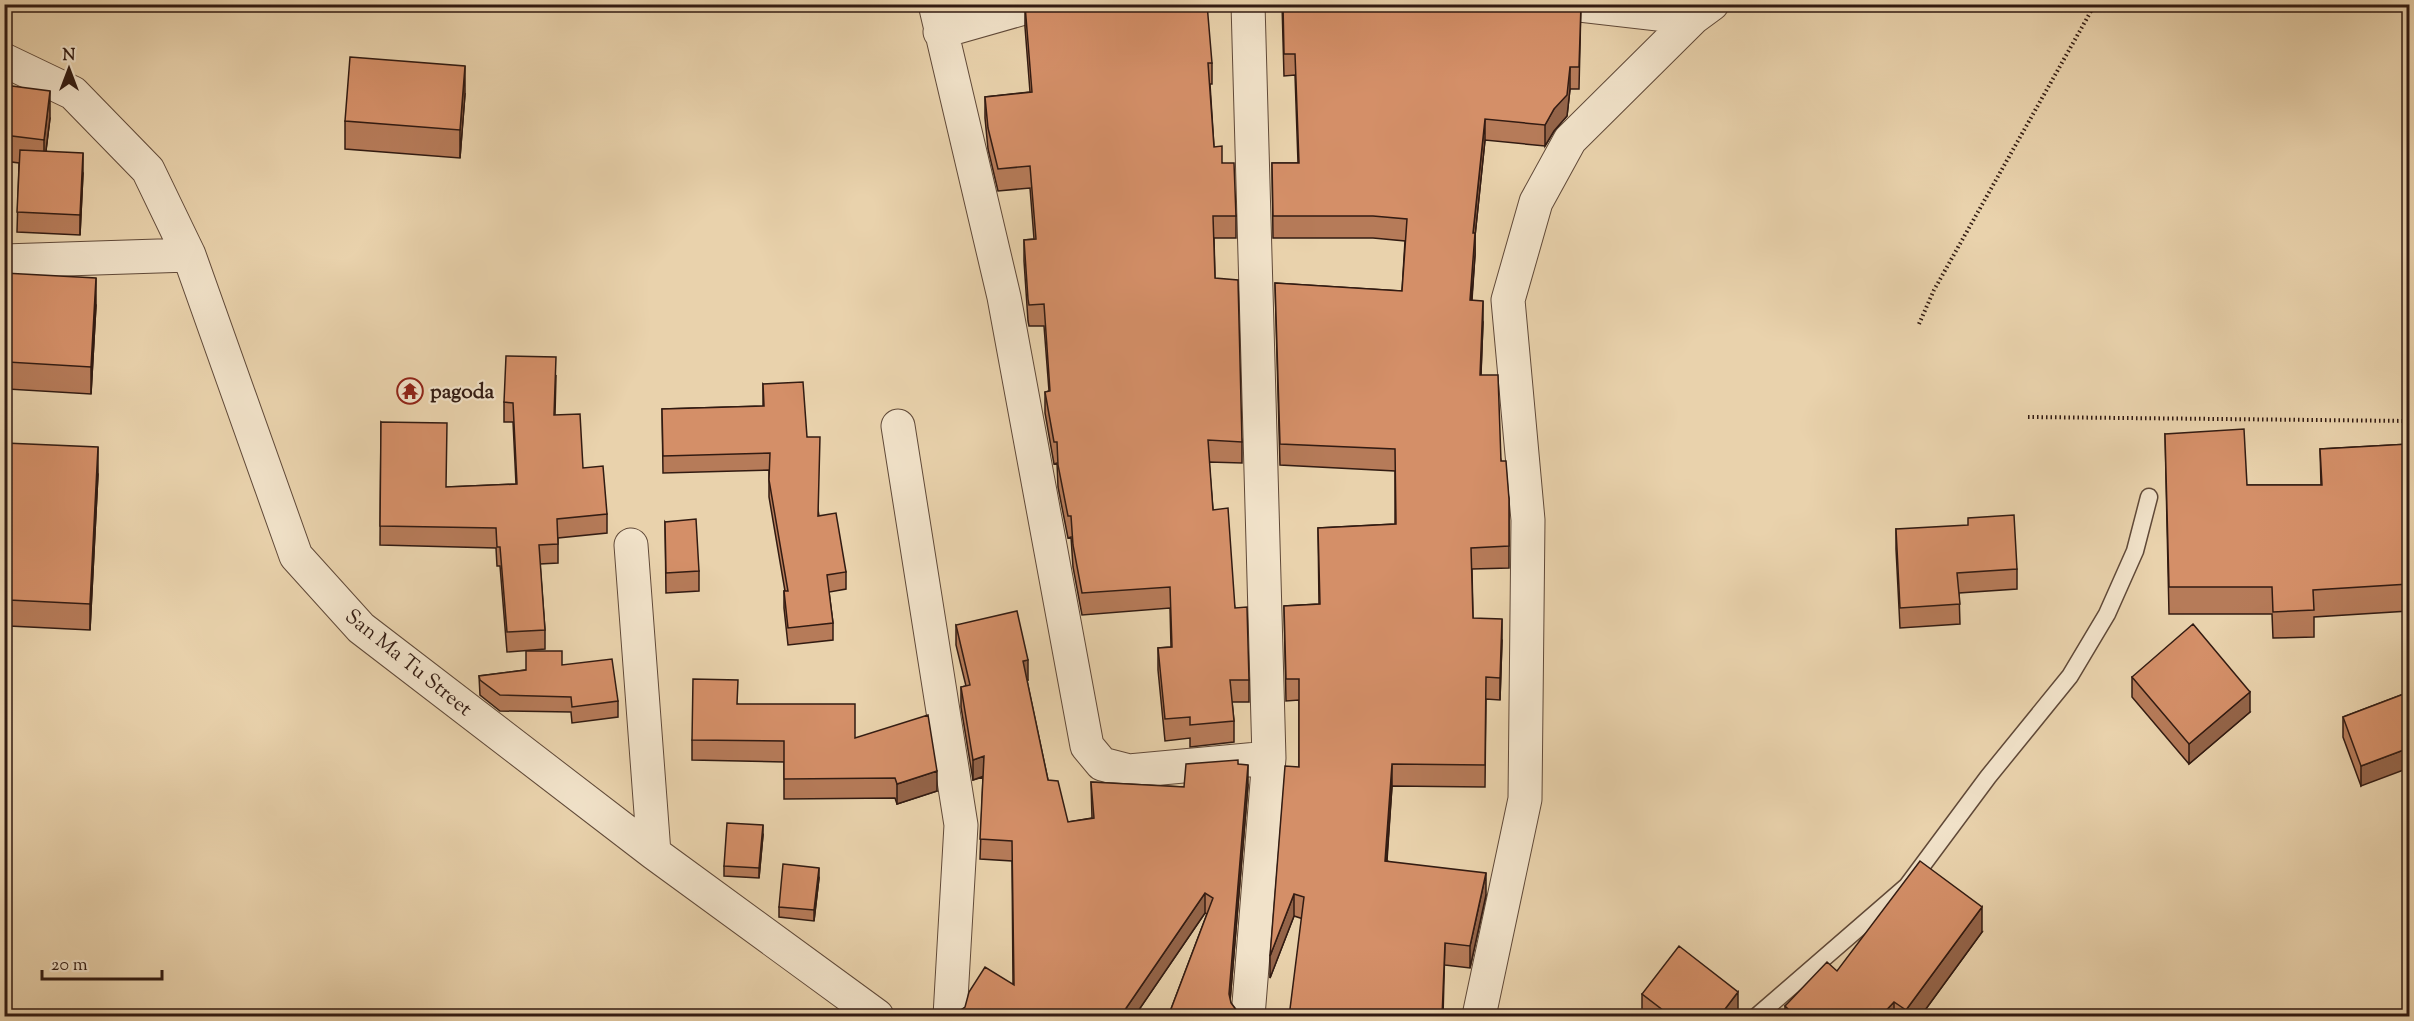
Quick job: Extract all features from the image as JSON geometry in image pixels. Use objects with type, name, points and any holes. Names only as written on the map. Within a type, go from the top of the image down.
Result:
[{"type":"street","points":[[1038,4],[937,18],[1004,297],[1087,746],[1102,764],[1129,771],[1269,758]]},
{"type":"street","points":[[1248,4],[1269,758],[1248,1017]]},
{"type":"street","points":[[1571,4],[1702,11]]},
{"type":"street","points":[[1479,1017],[1525,800],[1528,520],[1508,300],[1536,202],[1570,140],[1702,11]]},
{"type":"street","name":"San Ma Tu Street","points":[[4,60],[73,93],[148,170],[189,255],[296,556],[361,628],[654,853],[877,1017]]},
{"type":"street","points":[[4,261],[189,255]]},
{"type":"street","points":[[898,426],[961,825],[950,1017]]},
{"type":"street","points":[[631,545],[654,853]]},
{"type":"lane","points":[[1757,1017],[1907,886],[1988,777],[2070,676],[2107,615],[2135,551],[2149,497]]},
{"type":"path","points":[[1919,324],[1934,290],[2095,4]]},
{"type":"path","points":[[2028,417],[2409,421]]},
{"type":"building","points":[[1207,4],[1212,63],[1208,63],[1214,147],[1222,146],[1222,163],[1234,163],[1236,216],[1213,216],[1215,278],[1238,280],[1242,442],[1208,440],[1213,510],[1228,508],[1235,608],[1247,607],[1249,680],[1230,680],[1234,721],[1190,725],[1190,717],[1165,719],[1158,648],[1172,647],[1170,587],[1082,593],[1073,545],[1071,516],[1068,516],[1058,465],[1057,442],[1054,442],[1045,392],[1050,391],[1044,304],[1029,305],[1028,299],[1024,240],[1036,239],[1030,166],[998,169],[988,128],[985,97],[1032,92],[1025,5]]},
{"type":"building","points":[[1283,4],[1581,4],[1579,67],[1570,67],[1567,95],[1554,109],[1545,125],[1485,119],[1473,233],[1475,233],[1470,300],[1483,301],[1480,375],[1498,375],[1501,461],[1506,461],[1509,499],[1509,546],[1471,548],[1473,618],[1502,619],[1500,678],[1486,677],[1485,765],[1392,764],[1385,861],[1486,873],[1470,946],[1445,943],[1442,1017],[1289,1017],[1304,897],[1294,894],[1270,956],[1285,766],[1299,767],[1299,679],[1286,679],[1284,606],[1320,604],[1318,528],[1396,524],[1395,449],[1280,444],[1275,283],[1402,291],[1407,219],[1373,216],[1273,216],[1272,163],[1299,163],[1295,54],[1284,54]]},
{"type":"building","points":[[350,57],[465,66],[460,130],[345,121]]},
{"type":"building","points":[[4,85],[50,91],[44,140],[4,135]]},
{"type":"building","points":[[20,150],[83,153],[80,215],[17,212]]},
{"type":"building","points":[[4,273],[96,278],[91,367],[8,362],[5,443],[98,447],[90,604],[9,600],[10,577],[4,577]]},
{"type":"building","points":[[506,356],[556,357],[554,415],[580,414],[583,468],[603,466],[607,514],[557,519],[558,544],[539,545],[545,630],[507,632],[500,547],[497,547],[496,528],[380,526],[381,422],[447,423],[446,487],[517,484],[513,403],[504,402]]},
{"type":"building","points":[[803,382],[807,437],[820,437],[818,516],[836,513],[846,572],[827,575],[833,623],[788,628],[784,591],[788,591],[769,480],[770,453],[663,456],[662,409],[764,406],[763,384]]},
{"type":"building","points":[[2244,429],[2247,485],[2322,485],[2320,449],[2409,444],[2409,584],[2313,590],[2314,610],[2273,612],[2272,587],[2169,587],[2165,434]]},
{"type":"building","points":[[2014,515],[2017,569],[1957,573],[1960,604],[1900,608],[1896,529],[1968,525],[1968,518]]},
{"type":"building","points":[[696,519],[699,571],[666,573],[665,522]]},
{"type":"building","points":[[1017,611],[1028,660],[1023,661],[1048,780],[1058,781],[1068,822],[1094,818],[1091,782],[1184,787],[1186,764],[1238,760],[1238,764],[1248,765],[1229,994],[1231,1003],[1237,1011],[1248,1014],[1248,1017],[1168,1017],[1213,898],[1205,893],[1120,1017],[959,1017],[955,1014],[965,1007],[969,992],[985,967],[1014,985],[1012,841],[980,839],[984,756],[973,760],[961,687],[970,685],[956,625]]},
{"type":"building","points":[[2193,624],[2250,692],[2189,744],[2132,677]]},
{"type":"building","points":[[526,651],[562,651],[562,665],[612,659],[618,701],[572,707],[571,697],[500,695],[480,680],[479,676],[526,670]]},
{"type":"building","points":[[693,679],[738,680],[737,704],[855,704],[855,738],[928,715],[937,771],[897,784],[895,778],[784,779],[784,741],[692,740]]},
{"type":"building","points":[[2409,692],[2409,748],[2361,766],[2343,717]]},
{"type":"building","points":[[727,823],[763,825],[759,868],[724,866]]},
{"type":"building","points":[[1920,861],[1982,907],[1906,1010],[1894,1002],[1880,1017],[1796,1017],[1785,1006],[1827,962],[1837,971]]},
{"type":"building","points":[[783,864],[819,868],[814,910],[779,907]]},
{"type":"building","points":[[1679,946],[1738,992],[1719,1017],[1672,1017],[1642,994]]},
{"type":"place","name":"pagoda","points":[[410,391]]}]
